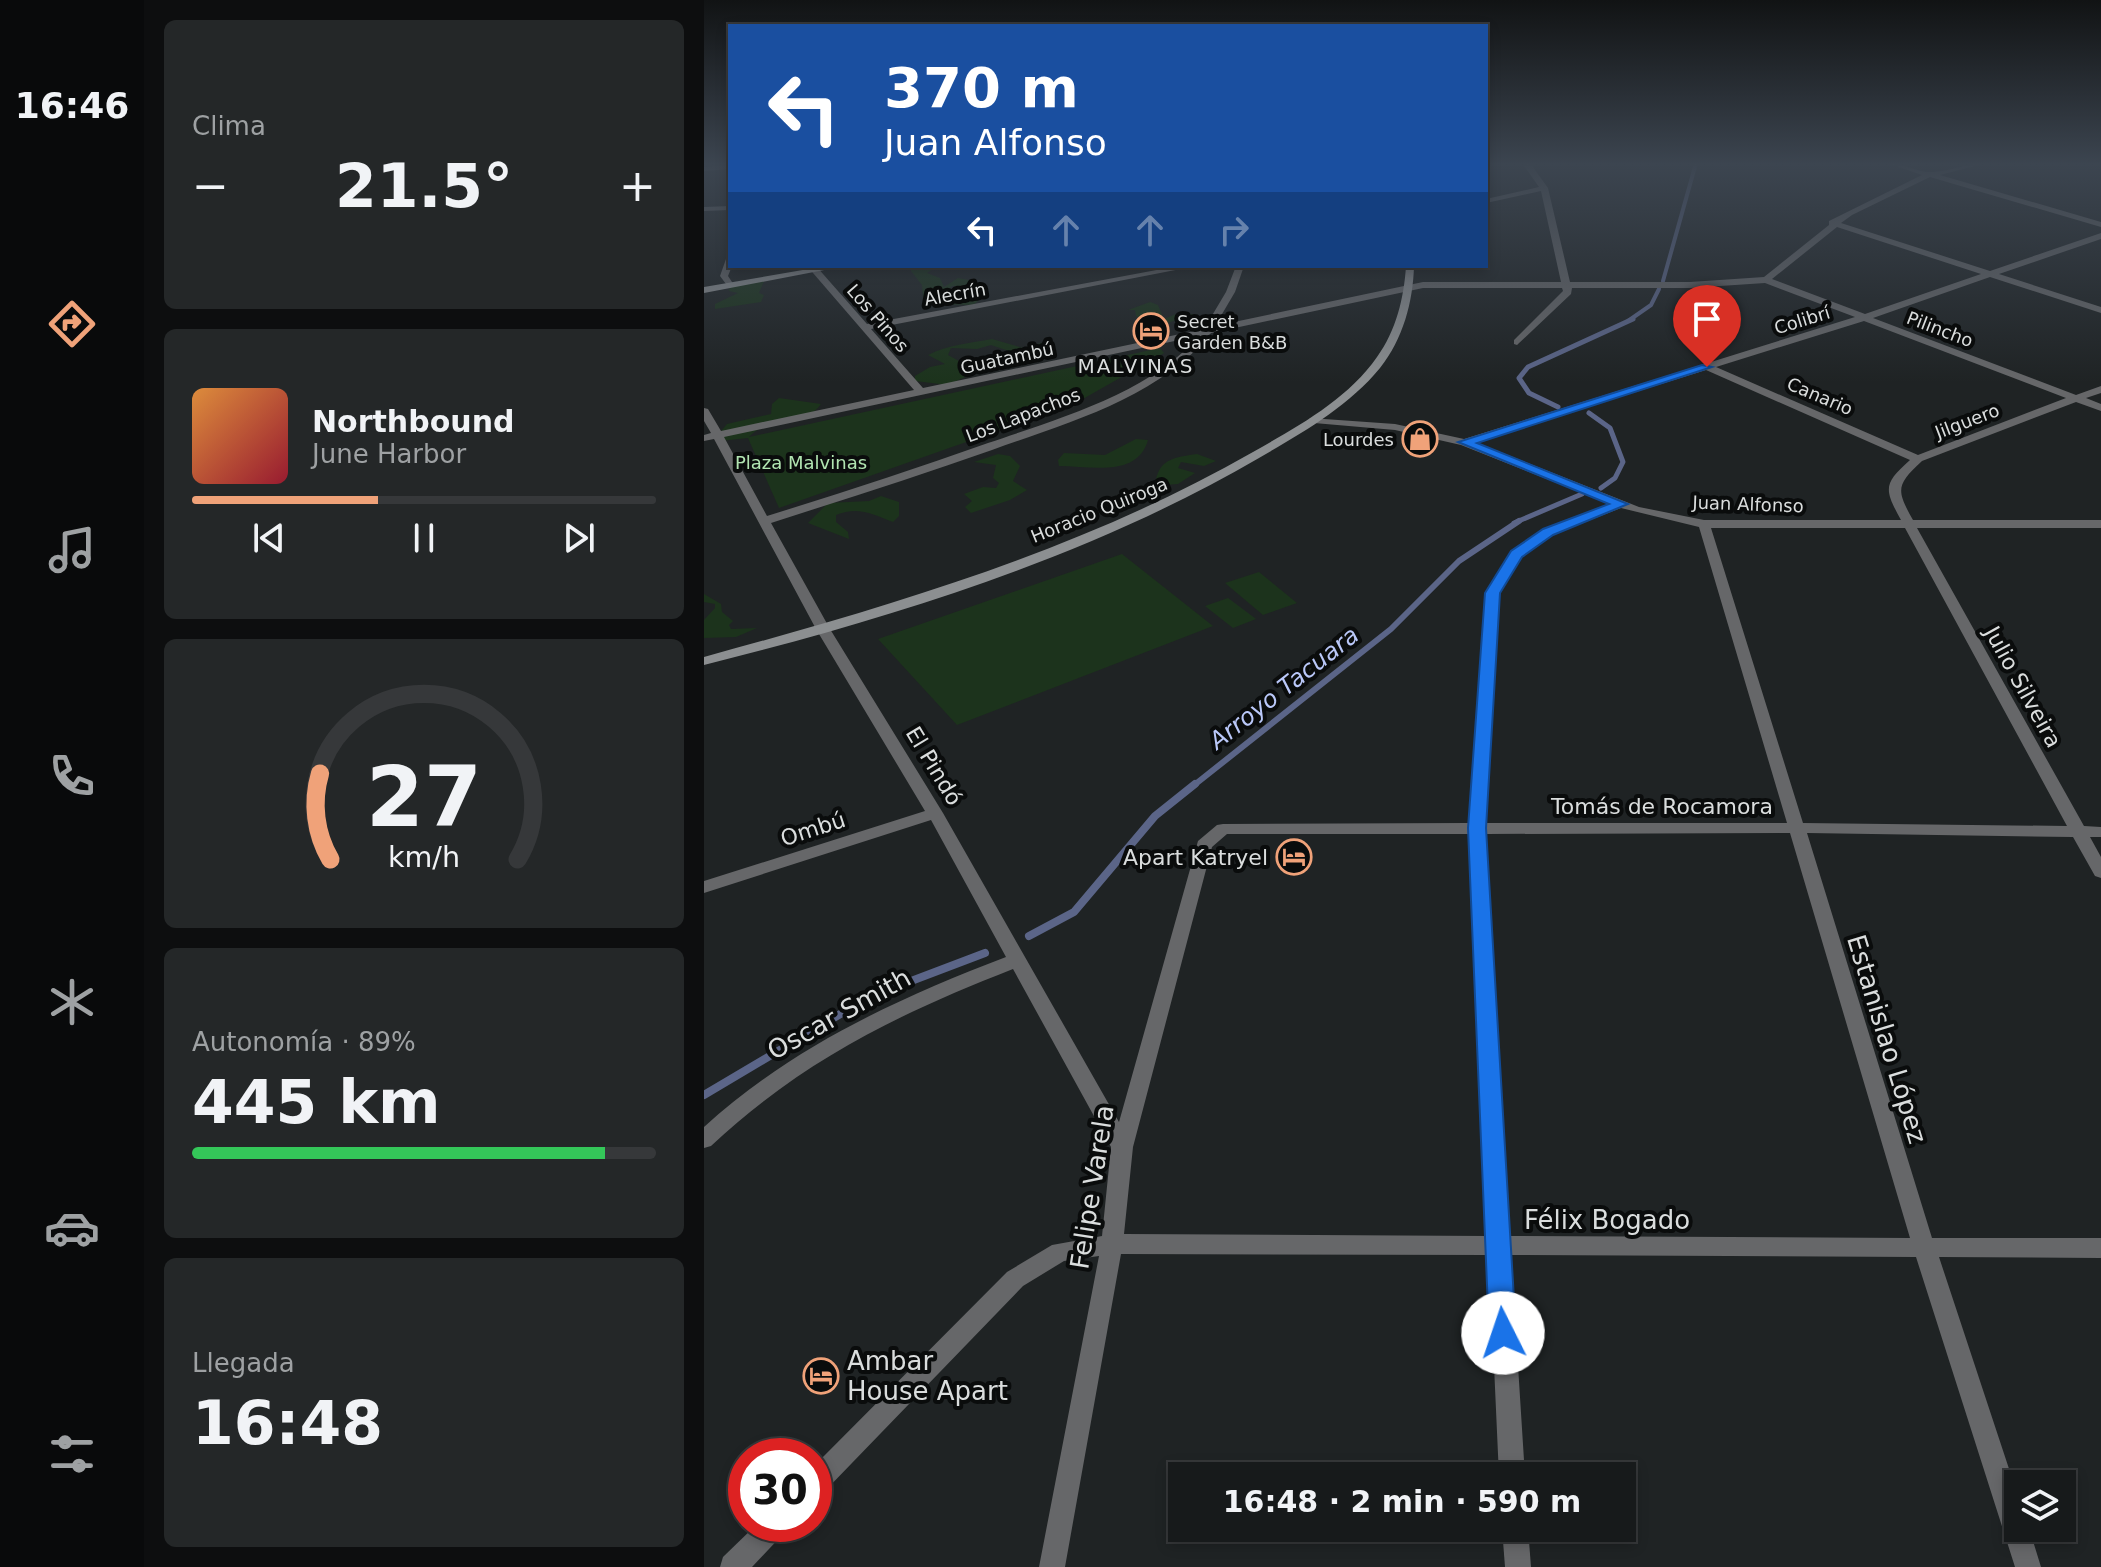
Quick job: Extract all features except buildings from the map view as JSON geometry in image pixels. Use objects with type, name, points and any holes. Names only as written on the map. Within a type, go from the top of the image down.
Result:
[{"type":"main road","points":[[704,287],[806,268]]},
{"type":"main road","name":"Horacio Quiroga","points":[[704,661],[823,629],[1011,565],[1116,525],[1245,463],[1314,420],[1355,389],[1377,366],[1390,346],[1410,288],[1410,268]]},
{"type":"street","points":[[1517,342],[1565,297],[1567,286],[1555,236]]},
{"type":"street","points":[[1766,280],[1817,236]]},
{"type":"street","points":[[1873,236],[2099,308]]},
{"type":"street","name":"Colibrí","points":[[1464,442],[1866,317],[2101,236]]},
{"type":"street","points":[[728,283],[729,268]]},
{"type":"street","name":"Los Pinos","points":[[812,268],[921,392]]},
{"type":"street","name":"Alecrín","points":[[865,327],[1181,268]]},
{"type":"street","name":"Los Lapachos","points":[[764,521],[961,458],[1090,409],[1173,365],[1204,333],[1234,290],[1240,268]]},
{"type":"street","name":"Guatambú","points":[[711,437],[1434,284],[1690,285],[1766,280]]},
{"type":"street","name":"Pilincho","points":[[1766,280],[2101,408]]},
{"type":"street","name":"Canario","points":[[1707,367],[1918,459]]},
{"type":"street","name":"Jilguero","points":[[1906,524],[1894,497],[1897,478],[1918,459],[2101,389]]},
{"type":"street","name":"El Pindó","points":[[704,411],[711,437],[764,521],[823,629],[935,813],[1122,1147]]},
{"type":"street","name":"Juan Alfonso","points":[[1314,420],[1395,427],[1464,442],[1636,510],[1704,524],[2101,524]]},
{"type":"street","points":[[1511,1462],[1497,1247],[1477,828],[1492,593],[1516,554],[1548,532],[1621,504]]},
{"type":"street","name":"Estanislao López","points":[[1704,524],[1925,1250],[2028,1567]]},
{"type":"street","name":"Julio Silveira","points":[[1906,524],[2101,872]]},
{"type":"street","name":"Ombú","points":[[704,887],[935,813]]},
{"type":"street","name":"Tomás de Rocamora","points":[[1223,829],[1795,828],[2101,832]]},
{"type":"street","name":"Felipe Varela","points":[[1052,1567],[1112,1244],[1122,1147],[1204,845],[1223,829]]},
{"type":"street","name":"Oscar Smith","points":[[704,1140],[787,1069],[857,1028],[941,989],[1016,960]]},
{"type":"street","name":"Félix Bogado","points":[[832,1466],[1015,1279],[1060,1252],[1112,1244],[1925,1250],[2101,1248]]},
{"type":"street","points":[[733,1567],[757,1542]]},
{"type":"street","points":[[1516,1542],[1518,1567]]},
{"type":"green space","points":[[912,268],[934,268],[927,273],[940,278],[944,287],[958,278],[975,281],[975,286],[952,286],[944,295],[983,297],[973,305],[931,304],[923,297],[922,285]]},
{"type":"green space","points":[[765,279],[759,293],[764,295],[761,302],[715,309],[715,304],[738,293],[729,291],[730,287]]},
{"type":"green space","points":[[1150,302],[1158,305],[1164,319],[1176,314],[1193,314],[1200,320],[1191,329],[1181,331],[1186,316],[1163,325],[1148,323],[1136,316],[1135,310],[1128,310]]},
{"type":"green space","points":[[992,339],[1023,348],[1045,342],[1031,351],[1012,352],[991,345],[977,349],[951,348],[948,355],[959,361],[958,368],[965,372],[965,377],[948,385],[915,381],[915,376],[930,367],[945,364],[928,355],[951,347]]},
{"type":"green space","name":"Plaza Malvinas","points":[[1160,348],[1164,353],[1074,404],[779,508],[748,438],[720,441],[717,436],[727,424],[771,414],[772,404],[779,398],[821,404],[806,416],[766,426],[749,437]]},
{"type":"green space","points":[[1136,439],[1148,440],[1134,460],[1123,465],[1098,468],[1059,466],[1058,460],[1064,453],[1105,455]]},
{"type":"green space","points":[[998,454],[1010,456],[1020,466],[1013,481],[1027,490],[1010,500],[971,513],[965,507],[972,501],[964,494],[983,487],[996,488],[999,483],[993,478],[996,465],[974,462]]},
{"type":"green space","points":[[1197,454],[1216,461],[1204,466],[1181,462],[1178,468],[1195,473],[1178,484],[1164,485],[1156,480],[1165,463]]},
{"type":"green space","points":[[881,496],[899,502],[899,516],[893,522],[858,511],[836,515],[836,522],[848,532],[849,539],[808,523],[828,503],[869,501]]},
{"type":"green space","points":[[1122,554],[1213,626],[957,725],[878,639]]},
{"type":"green space","points":[[1259,572],[1297,603],[1263,615],[1225,583]]},
{"type":"green space","points":[[704,594],[721,604],[722,612],[733,621],[729,625],[731,629],[757,628],[736,637],[704,638],[704,620],[715,604],[704,602]]},
{"type":"green space","points":[[1228,598],[1256,619],[1233,628],[1205,606]]},
{"type":"waterway","name":"Arroyo Tacuara","points":[[1663,281],[1676,236]]},
{"type":"waterway","name":"Arroyo Tacuara","points":[[1628,321],[1651,305],[1659,289]]},
{"type":"waterway","name":"Arroyo Tacuara","points":[[1558,407],[1529,393],[1519,378],[1528,367],[1633,319]]},
{"type":"waterway","name":"Arroyo Tacuara","points":[[1589,413],[1610,428],[1623,462],[1615,478],[1601,488]]},
{"type":"waterway","name":"Arroyo Tacuara","points":[[1514,523],[1582,494]]},
{"type":"waterway","name":"Arroyo Tacuara","points":[[1193,786],[1391,629],[1459,561],[1519,521]]},
{"type":"waterway","name":"Arroyo Tacuara","points":[[1029,936],[1074,912],[1155,816],[1195,784]]},
{"type":"waterway","name":"Arroyo Tacuara","points":[[704,1095],[869,997],[985,953]]},
{"type":"place","name":"Secret Garden B&B","points":[[1151,331]]},
{"type":"place","name":"Lourdes","points":[[1420,439]]},
{"type":"place","name":"Apart Katryel","points":[[1294,857]]},
{"type":"place","name":"Ambar House Apart","points":[[821,1376]]},
{"type":"district","name":"MALVINAS","points":[[1136,366]]},
{"type":"route","points":[[1503,1333],[1477,828],[1492,593],[1516,554],[1548,532],[1621,504],[1464,442],[1707,367]]}]
